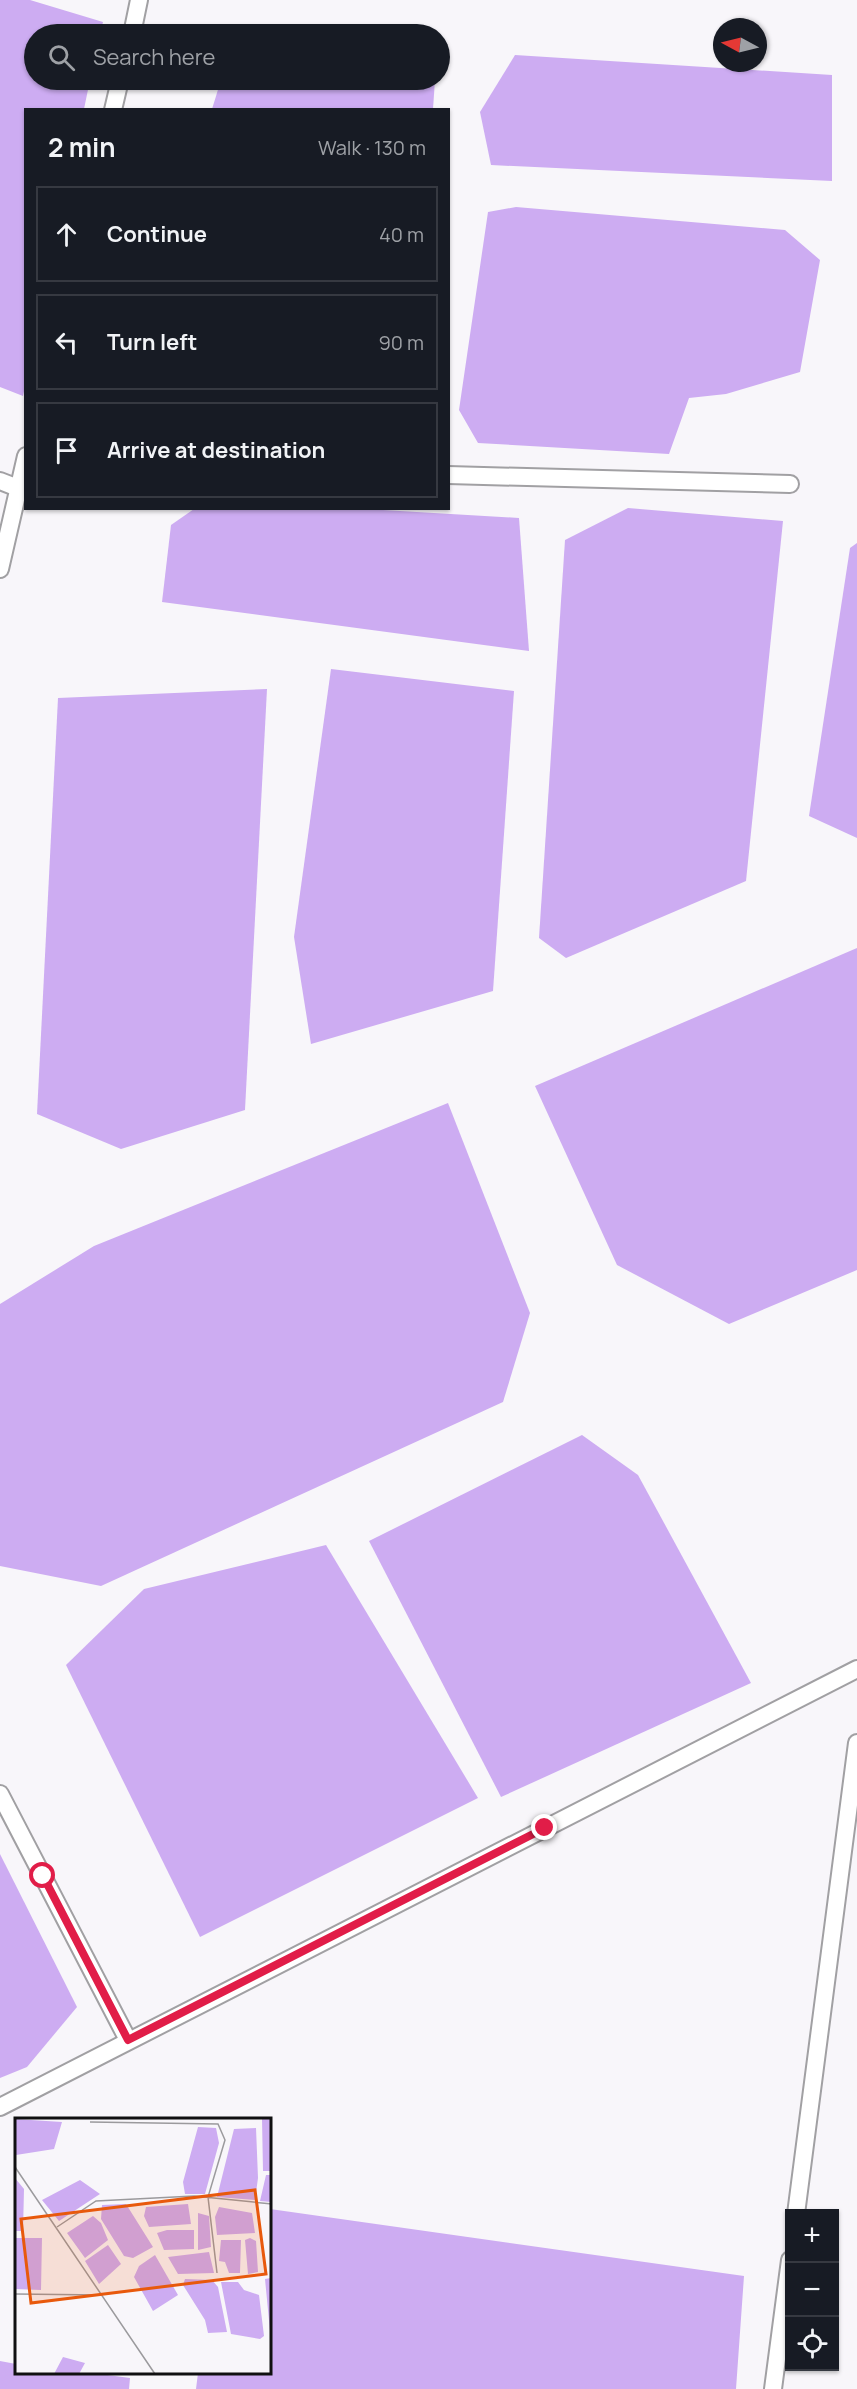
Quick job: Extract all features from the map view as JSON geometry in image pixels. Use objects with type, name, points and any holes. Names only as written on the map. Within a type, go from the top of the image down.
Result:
[{"type":"lane","points":[[134,24],[139,0]]},
{"type":"lane","points":[[113,108],[118,90]]},
{"type":"lane","points":[[0,569],[24,472]]},
{"type":"lane","points":[[450,475],[790,484]]},
{"type":"lane","points":[[0,481],[22,487]]},
{"type":"lane","points":[[0,2107],[857,1669]]},
{"type":"lane","points":[[797,2209],[857,1743]]},
{"type":"lane","points":[[0,1794],[128,2040]]},
{"type":"lane","points":[[773,2389],[789,2263]]},
{"type":"shaded area","points":[[0,0],[30,0],[103,22],[102,24],[24,24],[24,90],[88,90],[84,108],[24,108],[23,396],[0,387]]},
{"type":"shaded area","points":[[515,55],[713,67],[713,72],[767,71],[832,75],[832,181],[491,165],[480,112]]},
{"type":"shaded area","points":[[218,90],[434,90],[433,108],[212,108]]},
{"type":"shaded area","points":[[516,207],[785,230],[820,260],[800,372],[726,394],[689,398],[669,454],[478,443],[459,410],[488,212]]},
{"type":"shaded area","points":[[628,508],[783,521],[746,881],[566,958],[539,938],[565,540]]},
{"type":"shaded area","points":[[193,510],[383,510],[519,518],[529,651],[162,602],[171,525]]},
{"type":"shaded area","points":[[857,543],[857,838],[809,816],[850,548]]},
{"type":"shaded area","points":[[331,669],[514,691],[493,991],[311,1044],[294,937]]},
{"type":"shaded area","points":[[267,689],[245,1110],[121,1149],[37,1114],[58,698]]},
{"type":"shaded area","points":[[857,948],[857,1270],[729,1324],[617,1265],[535,1086]]},
{"type":"shaded area","points":[[448,1103],[530,1313],[503,1402],[101,1586],[0,1566],[0,1304],[94,1246]]},
{"type":"shaded area","points":[[582,1435],[638,1475],[751,1683],[501,1797],[369,1541]]},
{"type":"shaded area","points":[[326,1545],[478,1798],[200,1937],[66,1665],[144,1589]]},
{"type":"shaded area","points":[[0,1854],[77,2007],[27,2067],[0,2078]]},
{"type":"shaded area","points":[[272,2209],[744,2276],[736,2389],[196,2389],[198,2374],[272,2374]]},
{"type":"shaded area","points":[[0,2361],[15,2364],[15,2374],[100,2374],[130,2378],[129,2389],[0,2389]]},
{"type":"route","points":[[43,1876],[128,2040],[545,1828]]}]
